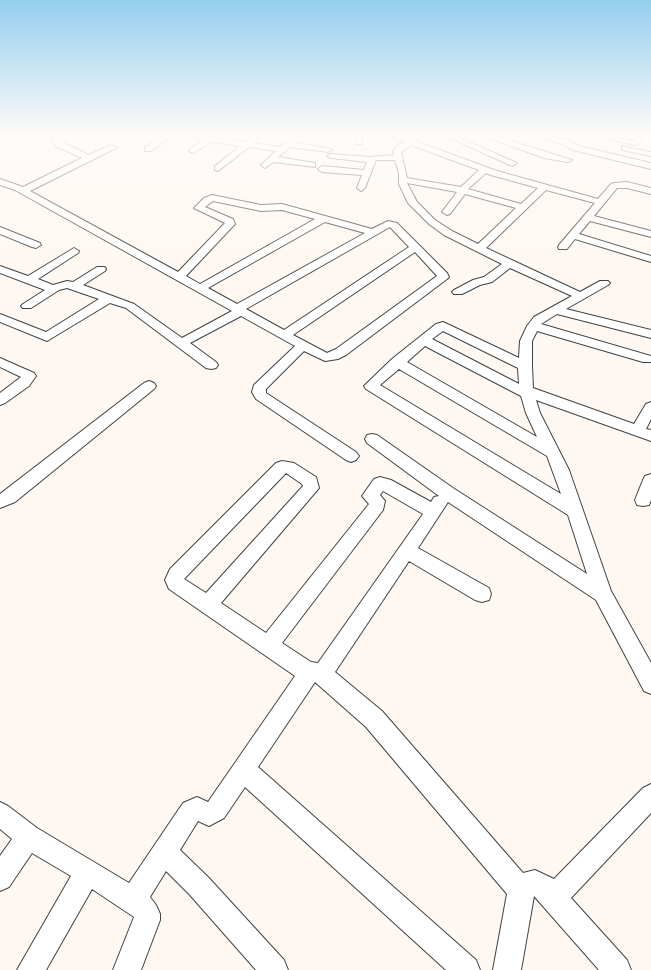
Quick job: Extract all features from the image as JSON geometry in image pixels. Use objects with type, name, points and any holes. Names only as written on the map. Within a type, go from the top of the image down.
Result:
[{"type":"street","points":[[23,191],[44,180]]},
{"type":"street","points":[[361,188],[364,180]]},
{"type":"street","points":[[403,180],[413,203],[432,222],[448,233],[580,296]]},
{"type":"street","points":[[404,180],[463,191],[523,207]]},
{"type":"street","points":[[447,212],[466,185],[472,180]]},
{"type":"street","points":[[518,180],[600,202]]},
{"type":"street","points":[[627,185],[632,180]]},
{"type":"street","points":[[0,182],[23,191],[180,276],[239,310],[325,357],[333,356],[443,277],[443,275],[394,225],[384,224],[239,310],[181,343]]},
{"type":"street","points":[[563,247],[614,186],[627,185],[651,191]]},
{"type":"street","points":[[479,249],[543,188]]},
{"type":"street","points":[[180,276],[230,224],[230,221],[199,208],[207,200],[216,198],[262,208],[282,207],[324,220],[372,232]]},
{"type":"street","points":[[588,217],[651,234]]},
{"type":"street","points":[[201,288],[324,220]]},
{"type":"street","points":[[0,230],[36,245]]},
{"type":"street","points":[[573,235],[651,259]]},
{"type":"street","points":[[284,335],[416,247]]},
{"type":"street","points":[[29,280],[74,251]]},
{"type":"street","points":[[458,292],[477,282],[488,280],[509,263]]},
{"type":"street","points":[[0,269],[53,289]]},
{"type":"street","points":[[74,286],[101,269]]},
{"type":"street","points":[[604,283],[538,320],[526,341],[525,366],[527,392],[533,413],[561,470],[603,594],[651,684]]},
{"type":"street","points":[[27,306],[53,289],[62,285],[74,286],[130,306],[212,365]]},
{"type":"street","points":[[0,318],[47,337],[109,298]]},
{"type":"street","points":[[556,310],[651,334]]},
{"type":"street","points":[[534,326],[648,359]]},
{"type":"street","points":[[525,366],[447,327],[440,327],[372,383],[371,386],[373,389],[575,511]]},
{"type":"street","points":[[424,340],[527,392],[651,436]]},
{"type":"street","points":[[303,345],[263,383],[259,388],[259,392],[261,396],[351,456]]},
{"type":"street","points":[[0,362],[30,376],[24,383],[0,400]]},
{"type":"street","points":[[397,362],[553,453]]},
{"type":"street","points":[[0,501],[9,497],[149,386]]},
{"type":"street","points":[[637,431],[651,407]]},
{"type":"street","points":[[372,439],[447,493],[603,594]]},
{"type":"street","points":[[208,605],[311,488],[310,481],[288,467],[282,467],[176,575],[175,583],[208,605],[268,645],[316,674],[374,719],[521,890]]},
{"type":"street","points":[[643,500],[651,480]]},
{"type":"street","points":[[268,645],[377,505],[377,501],[370,496],[380,483],[385,484],[434,512]]},
{"type":"street","points":[[133,900],[193,808],[209,814],[213,813],[407,551],[447,493]]},
{"type":"street","points":[[407,551],[482,594]]},
{"type":"street","points":[[244,770],[466,970]]},
{"type":"street","points":[[554,897],[651,796]]},
{"type":"street","points":[[0,814],[28,837],[88,872],[144,908],[147,914],[147,920],[127,970]]},
{"type":"street","points":[[0,878],[28,837]]},
{"type":"street","points":[[165,852],[199,886],[274,970]]},
{"type":"street","points":[[31,970],[88,872]]},
{"type":"street","points":[[507,970],[521,890],[526,884],[535,883],[545,888],[554,897],[617,970]]}]
